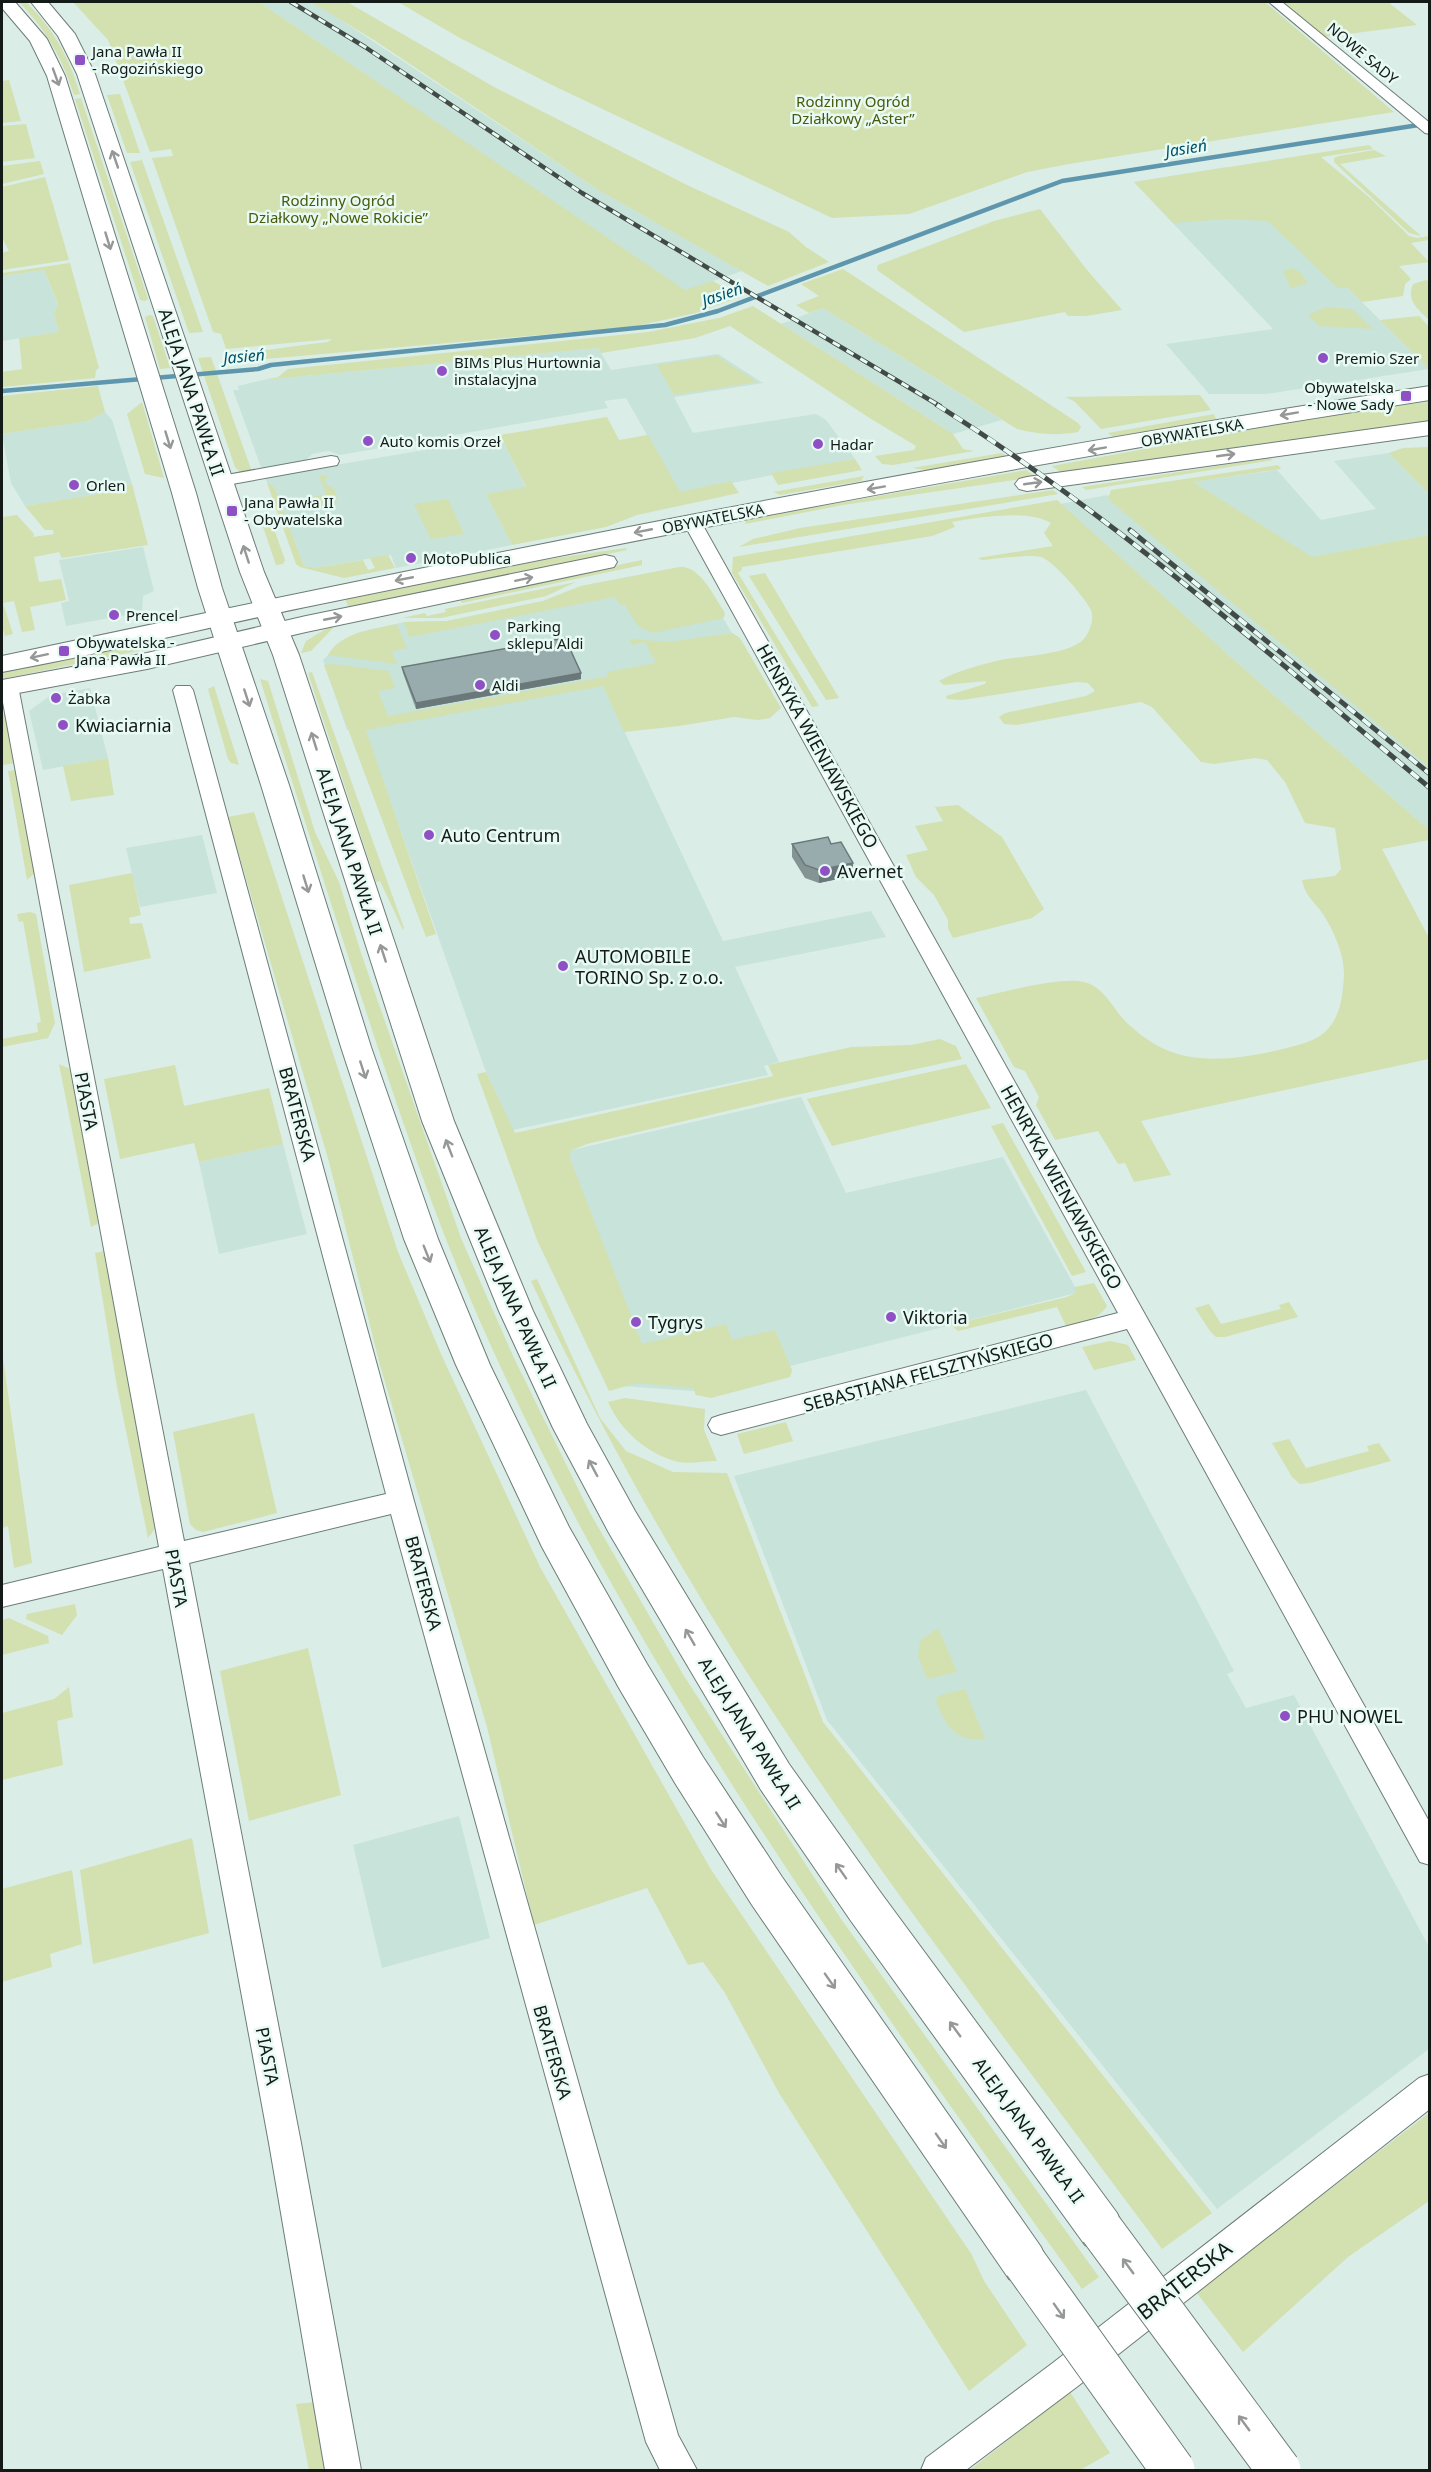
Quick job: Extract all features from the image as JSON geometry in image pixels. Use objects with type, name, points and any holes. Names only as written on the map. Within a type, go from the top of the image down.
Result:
[{"type":"main road","name":"ALEJA JANA PAWŁA II","points":[[6,2],[38,39],[53,69],[129,310],[224,630],[356,1047],[421,1239],[450,1313],[509,1444],[584,1590],[689,1770],[767,1891],[1025,2263],[1173,2470]]},
{"type":"main road","name":"ALEJA JANA PAWŁA II","points":[[39,2],[61,27],[80,60],[252,573],[286,656],[438,1121],[516,1311],[571,1428],[628,1532],[775,1777],[866,1907],[1279,2470]]},
{"type":"main road","points":[[129,310],[163,306]]},
{"type":"main road","name":"OBYWATELSKA","points":[[4,679],[90,672],[224,630],[697,531],[1292,414],[1430,393]]},
{"type":"main road","name":"OBYWATELSKA","points":[[697,531],[805,519],[906,501],[1430,428]]},
{"type":"street","name":"NOWE SADY","points":[[1275,2],[1430,130]]},
{"type":"street","points":[[1411,114],[1430,109]]},
{"type":"street","points":[[222,481],[332,461]]},
{"type":"street","name":"HENRYKA WIENIAWSKIEGO","points":[[697,531],[1430,1852]]},
{"type":"street","name":"PIASTA","points":[[4,679],[285,2143],[344,2470]]},
{"type":"street","name":"BRATERSKA","points":[[183,690],[401,1501],[663,2442],[680,2470]]},
{"type":"street","name":"SEBASTIANA FELSZTYŃSKIEGO","points":[[721,1425],[1134,1318]]},
{"type":"street","points":[[2,1596],[401,1501]]},
{"type":"street","name":"BRATERSKA","points":[[938,2470],[1066,2374],[1430,2089]]},
{"type":"shaded area","points":[[259,2],[311,2],[321,7],[600,191],[742,271],[685,291]]},
{"type":"shaded area","points":[[1227,167],[1429,369],[1266,394],[1209,394],[1166,344],[1273,329],[1134,182]]},
{"type":"shaded area","points":[[44,270],[58,305],[54,314],[59,332],[2,341],[2,276]]},
{"type":"shaded area","points":[[823,308],[1002,420],[953,434],[781,324]]},
{"type":"shaded area","points":[[598,348],[611,370],[718,354],[763,383],[674,397],[693,433],[816,414],[826,420],[855,459],[680,493],[626,398],[604,401],[608,408],[340,455],[329,451],[322,452],[312,454],[304,462],[262,470],[233,390],[239,390],[238,386],[263,380]]},
{"type":"shaded area","points":[[105,412],[112,420],[132,484],[105,488],[106,493],[25,506],[11,483],[2,434],[88,421]]},
{"type":"shaded area","points":[[501,437],[526,488],[486,494],[512,545],[396,568],[391,555],[315,568],[304,566],[274,486],[267,483],[265,477]]},
{"type":"shaded area","points":[[1389,453],[1429,494],[1429,535],[1313,557],[1429,669],[1429,830],[1234,660],[1061,504],[1107,495],[1212,577],[1192,482],[1277,470],[1321,520],[1376,509],[1334,461]]},
{"type":"shaded area","points":[[143,547],[154,591],[143,596],[142,612],[66,626],[61,603],[69,601],[59,560]]},
{"type":"shaded area","points":[[680,567],[692,570],[701,578],[723,610],[725,614],[723,618],[732,633],[710,637],[660,663],[602,684],[723,941],[871,911],[886,937],[735,967],[779,1062],[764,1066],[768,1075],[513,1130],[486,1072],[364,727],[347,730],[323,660],[347,638],[357,633],[404,622],[447,621],[543,601],[581,586]]},
{"type":"shaded area","points":[[90,688],[108,758],[43,770],[29,711],[51,695]]},
{"type":"shaded area","points":[[202,835],[217,893],[140,907],[126,848]]},
{"type":"shaded area","points":[[801,1097],[846,1193],[1003,1157],[1075,1287],[1076,1293],[693,1391],[622,1386],[530,1165],[572,1150]]},
{"type":"shaded area","points":[[283,1144],[307,1234],[219,1254],[199,1162]]},
{"type":"shaded area","points":[[1086,1390],[1234,1671],[1227,1674],[1246,1708],[1294,1695],[1429,1947],[1429,2049],[1217,2209],[827,1720],[734,1476]]},
{"type":"shaded area","points":[[459,1816],[490,1938],[382,1968],[353,1845]]},
{"type":"green space","points":[[19,2],[26,2],[52,33],[71,68],[80,94],[74,95],[52,45]]},
{"type":"green space","name":"Rodzinny Ogród Działkowy „Nowe Rokicie”","points":[[73,2],[259,2],[685,290],[713,281],[740,297],[696,313],[631,327],[231,362],[227,355],[328,342],[332,339],[226,349],[221,334],[213,332],[152,158],[173,156],[171,149],[150,152],[108,40]]},
{"type":"green space","points":[[311,2],[347,2],[496,88],[687,185],[789,232],[829,262],[768,286],[600,191],[374,40]]},
{"type":"green space","name":"Rodzinny Ogród Działkowy „Aster”","points":[[398,2],[1265,2],[1394,112],[1027,172],[909,214],[832,218],[552,85],[460,38]]},
{"type":"green space","points":[[1282,2],[1388,2],[1417,25],[1325,37]]},
{"type":"green space","points":[[9,80],[21,121],[2,123],[2,81]]},
{"type":"green space","points":[[120,94],[140,153],[127,153],[107,95]]},
{"type":"green space","points":[[81,98],[148,299],[145,301],[140,300],[75,99]]},
{"type":"green space","points":[[26,124],[35,158],[2,162],[2,126]]},
{"type":"green space","points":[[1369,145],[1373,149],[1321,157],[1370,198],[1409,236],[1417,238],[1429,236],[1429,240],[1411,243],[1429,262],[1399,266],[1411,279],[1405,284],[1403,296],[1362,302],[1347,287],[1338,288],[1268,221],[1227,219],[1173,223],[1134,182]]},
{"type":"green space","points":[[1374,150],[1386,156],[1340,164],[1421,236],[1409,233],[1334,162],[1334,158],[1339,156]]},
{"type":"green space","points":[[142,160],[203,332],[189,333],[130,162]]},
{"type":"green space","points":[[40,161],[44,174],[2,184],[2,166]]},
{"type":"green space","points":[[45,177],[69,260],[2,270],[2,253],[9,251],[2,237],[2,187]]},
{"type":"green space","points":[[1040,209],[1087,270],[1122,310],[1086,316],[1068,316],[1065,312],[964,332],[877,270],[878,265],[994,221]]},
{"type":"green space","points":[[70,263],[99,368],[96,370],[95,378],[2,387],[2,372],[22,369],[19,338],[59,332],[54,314],[58,304],[44,270],[2,276],[2,273]]},
{"type":"green space","points":[[1292,268],[1300,272],[1308,283],[1291,288],[1283,271]]},
{"type":"green space","points":[[843,269],[1078,423],[1081,427],[1078,432],[1047,434],[1017,429],[823,308],[809,313],[796,305],[819,296],[801,284]]},
{"type":"green space","points":[[1426,280],[1429,282],[1429,320],[1414,304],[1411,295],[1413,284]]},
{"type":"green space","points":[[753,306],[953,434],[963,449],[974,451],[893,465],[882,464],[875,456],[914,450],[916,446],[730,326],[695,338],[601,353],[598,348],[263,380],[278,377],[288,369],[648,332],[719,318]]},
{"type":"green space","points":[[1326,307],[1352,309],[1373,329],[1319,326],[1308,315]]},
{"type":"green space","points":[[153,316],[170,368],[160,369],[145,317]]},
{"type":"green space","points":[[1419,316],[1429,327],[1429,369],[1380,320]]},
{"type":"green space","points":[[717,356],[757,382],[674,395],[657,365]]},
{"type":"green space","points":[[211,357],[252,472],[240,472],[235,467],[198,358]]},
{"type":"green space","points":[[98,386],[105,412],[88,421],[2,434],[2,396]]},
{"type":"green space","points":[[1200,395],[1211,410],[1101,429],[1074,401],[1065,397]]},
{"type":"green space","points":[[142,402],[164,478],[145,474],[127,414]]},
{"type":"green space","points":[[1429,402],[1429,421],[1063,474],[1052,466],[1359,410]]},
{"type":"green space","points":[[1214,414],[1216,419],[1113,437],[1108,433]]},
{"type":"green space","points":[[607,417],[619,440],[648,435],[680,492],[731,481],[739,493],[637,515],[606,527],[512,545],[486,494],[526,487],[500,435]]},
{"type":"green space","points":[[1430,447],[1429,494],[1389,453],[1403,448]]},
{"type":"green space","points":[[1002,453],[1008,457],[926,470],[912,468]]},
{"type":"green space","points":[[1269,458],[1273,460],[1086,490],[1082,487]]},
{"type":"green space","points":[[855,459],[862,470],[778,485],[771,473]]},
{"type":"green space","points":[[1278,465],[1281,469],[1193,482],[1312,557],[1429,535],[1429,767],[1108,499],[1111,490]]},
{"type":"green space","points":[[1026,470],[1036,477],[843,505],[745,524],[747,519]]},
{"type":"green space","points":[[328,475],[324,483],[335,490],[337,501],[324,508],[299,506],[297,500],[326,494],[319,476]]},
{"type":"green space","points":[[864,476],[861,481],[780,495],[773,492]]},
{"type":"green space","points":[[267,483],[274,486],[304,566],[315,568],[363,560],[368,570],[375,568],[370,558],[388,555],[395,568],[344,578],[300,567],[296,564]]},
{"type":"green space","points":[[132,484],[148,545],[62,558],[59,552],[34,557],[39,582],[61,579],[66,600],[30,607],[35,630],[22,632],[14,601],[3,603],[13,634],[5,636],[2,625],[2,517],[17,515],[34,534],[33,537],[54,534],[53,530],[45,530],[25,506],[105,493],[105,488]]},
{"type":"green space","points":[[1053,490],[1058,494],[739,547],[753,539],[800,528]]},
{"type":"green space","points":[[448,499],[464,534],[431,539],[414,504]]},
{"type":"green space","points":[[1057,500],[1234,660],[1429,830],[1429,840],[1382,849],[1429,938],[1429,1059],[1141,1121],[1171,1175],[1134,1182],[1125,1163],[1118,1164],[1098,1131],[1055,1140],[1036,1105],[1039,1097],[1025,1071],[1014,1067],[976,998],[1046,983],[1084,982],[1097,988],[1125,1021],[1145,1038],[1173,1053],[1189,1057],[1222,1059],[1239,1057],[1272,1052],[1312,1040],[1325,1032],[1335,1020],[1343,990],[1344,966],[1331,928],[1308,895],[1302,880],[1335,876],[1341,869],[1335,828],[1305,823],[1285,782],[1267,760],[1255,758],[1214,764],[1201,762],[1152,707],[1141,702],[1017,725],[1004,724],[999,717],[1005,713],[1086,696],[1095,691],[1088,683],[1077,682],[962,700],[947,699],[946,696],[985,684],[986,681],[944,685],[939,681],[946,677],[1000,660],[1059,651],[1080,642],[1088,633],[1092,620],[1091,610],[1069,581],[1046,560],[1036,556],[982,560],[978,558],[1053,546],[1044,533],[1051,523],[1029,516],[989,516],[952,522],[955,527],[932,536],[742,567],[738,573],[819,706],[812,707],[732,573],[733,557]]},
{"type":"green space","points":[[273,526],[285,560],[283,564],[276,565],[263,527]]},
{"type":"green space","points":[[626,548],[627,550],[349,608],[345,599],[542,560]]},
{"type":"green space","points":[[642,560],[642,565],[462,603],[460,599]]},
{"type":"green space","points":[[680,567],[694,571],[706,583],[725,614],[723,618],[653,633],[638,626],[624,604],[620,605],[615,597],[409,637],[404,622],[447,621],[543,601],[581,586]]},
{"type":"green space","points":[[765,573],[839,698],[826,700],[749,576]]},
{"type":"green space","points":[[576,582],[546,596],[441,618],[402,618],[425,613],[427,616],[446,612],[445,609]]},
{"type":"green space","points":[[334,624],[333,628],[311,651],[301,653],[306,641]]},
{"type":"green space","points":[[397,624],[407,648],[392,651],[397,664],[328,655],[334,647],[349,636]]},
{"type":"green space","points":[[732,633],[740,638],[781,708],[770,718],[758,720],[734,717],[624,732],[603,686],[366,730],[436,934],[426,937],[324,665],[389,671],[395,688],[378,691],[388,716],[609,676],[607,672],[656,663],[645,642],[632,645],[630,640],[633,639],[669,642]]},
{"type":"green space","points":[[148,639],[152,648],[2,679],[2,670]]},
{"type":"green space","points":[[312,672],[403,930],[380,881],[376,882],[308,673]]},
{"type":"green space","points":[[260,679],[268,681],[315,832],[339,882],[362,956],[461,1238],[514,1358],[590,1513],[684,1676],[841,1919],[1099,2277],[1082,2289],[915,2056],[755,1820],[679,1699],[607,1575],[540,1449],[479,1319],[425,1184],[377,1045]]},
{"type":"green space","points":[[214,686],[239,765],[231,763],[228,759],[208,689]]},
{"type":"green space","points":[[7,714],[15,763],[3,765],[2,715]]},
{"type":"green space","points":[[108,758],[114,795],[71,801],[63,766]]},
{"type":"green space","points":[[16,770],[36,872],[27,880],[8,771]]},
{"type":"green space","points":[[958,805],[1002,837],[1044,909],[1032,918],[953,938],[948,928],[948,920],[934,895],[916,877],[906,855],[928,850],[915,826],[943,821],[935,807]]},
{"type":"green space","points":[[254,812],[398,1252],[441,1354],[540,1567],[710,1868],[972,2255],[984,2281],[1027,2345],[969,2391],[779,2093],[725,1993],[703,1962],[688,1965],[647,1888],[534,1925],[487,1727],[380,1365],[329,1162],[228,817]]},
{"type":"green space","points":[[132,873],[141,915],[129,918],[130,924],[142,923],[151,958],[84,972],[69,885]]},
{"type":"green space","points":[[30,912],[36,914],[55,1023],[48,1038],[2,1047],[2,1039],[38,1032],[37,1023],[41,1022],[23,921],[19,922],[17,914]]},
{"type":"green space","points":[[940,1039],[956,1046],[962,1059],[782,1098],[587,1144],[572,1150],[569,1156],[642,1344],[726,1324],[732,1340],[775,1330],[792,1370],[790,1377],[711,1398],[696,1395],[693,1388],[637,1383],[609,1391],[537,1240],[477,1074],[486,1072],[515,1133],[773,1076],[768,1065],[852,1047],[911,1045]]},
{"type":"green space","points":[[59,1064],[72,1070],[100,1219],[91,1227]]},
{"type":"green space","points":[[966,1064],[991,1108],[832,1146],[807,1099]]},
{"type":"green space","points":[[175,1065],[184,1106],[269,1088],[283,1144],[199,1162],[194,1143],[120,1159],[104,1079]]},
{"type":"green space","points":[[1003,1123],[1086,1272],[1072,1276],[991,1126]]},
{"type":"green space","points":[[108,1250],[157,1526],[148,1538],[117,1387],[95,1253]]},
{"type":"green space","points":[[537,1279],[600,1418],[626,1451],[673,1472],[727,1473],[823,1722],[1212,2213],[1162,2249],[928,1934],[836,1806],[756,1686],[652,1516],[620,1458],[559,1341],[531,1281]]},
{"type":"green space","points":[[1094,1283],[1107,1306],[1099,1315],[1083,1322],[1066,1326],[1057,1307],[958,1331],[951,1325],[1067,1297],[1075,1293],[1075,1287]]},
{"type":"green space","points":[[1289,1302],[1298,1317],[1225,1337],[1216,1337],[1195,1308],[1209,1304],[1221,1324],[1281,1309],[1279,1305]]},
{"type":"green space","points":[[1110,1341],[1128,1345],[1136,1360],[1094,1370],[1082,1347]]},
{"type":"green space","points":[[2,1351],[32,1563],[14,1568],[8,1526],[2,1528]]},
{"type":"green space","points":[[625,1398],[705,1409],[704,1430],[717,1461],[679,1462],[657,1454],[646,1447],[636,1440],[620,1422],[608,1402]]},
{"type":"green space","points":[[254,1413],[277,1513],[203,1532],[196,1530],[190,1524],[173,1432]]},
{"type":"green space","points":[[786,1422],[793,1441],[744,1454],[737,1434]]},
{"type":"green space","points":[[1289,1439],[1306,1468],[1369,1451],[1367,1446],[1379,1443],[1391,1461],[1300,1484],[1292,1477],[1272,1443]]},
{"type":"green space","points":[[75,1604],[77,1615],[62,1635],[26,1619],[27,1614]]},
{"type":"green space","points":[[9,1618],[48,1636],[49,1643],[2,1655],[2,1620]]},
{"type":"green space","points":[[938,1628],[957,1672],[927,1679],[918,1656],[920,1641]]},
{"type":"green space","points":[[308,1648],[341,1795],[249,1821],[220,1671]]},
{"type":"green space","points":[[69,1687],[73,1717],[57,1721],[63,1765],[2,1780],[2,1713],[54,1699]]},
{"type":"green space","points":[[965,1689],[985,1739],[966,1738],[953,1731],[936,1702],[938,1696]]},
{"type":"green space","points":[[192,1838],[209,1933],[93,1964],[80,1870]]},
{"type":"green space","points":[[72,1870],[82,1944],[50,1954],[52,1967],[2,1982],[2,1889]]},
{"type":"green space","points":[[1429,2113],[1429,2201],[1348,2257],[1243,2352],[1196,2292]]},
{"type":"green space","points":[[1070,2392],[1110,2453],[1080,2470],[970,2470]]},
{"type":"green space","points":[[316,2402],[327,2470],[309,2470],[296,2404]]},
{"type":"building","name":"Aldi","points":[[565,638],[581,673],[416,703],[402,667]]},
{"type":"building","points":[[828,837],[831,844],[841,842],[853,863],[819,870],[805,865],[792,844]]},
{"type":"waterway","name":"Jasień","points":[[2,391],[258,369],[271,365],[665,325],[718,311],[1062,181],[1425,124]]},
{"type":"railway","points":[[291,2],[365,47],[582,193],[940,406]]},
{"type":"railway","points":[[937,405],[1002,448],[1129,540],[1430,788]]},
{"type":"railway","points":[[1130,530],[1430,774]]},
{"type":"place","name":"Jana Pawła II - Rogozińskiego","points":[[80,60]]},
{"type":"place","name":"Premio Szer","points":[[1323,358]]},
{"type":"place","name":"BIMs Plus Hurtownia instalacyjna","points":[[442,371]]},
{"type":"place","name":"Obywatelska - Nowe Sady","points":[[1406,396]]},
{"type":"place","name":"Auto komis Orzeł","points":[[368,441]]},
{"type":"place","name":"Hadar","points":[[818,444]]},
{"type":"place","name":"Orlen","points":[[74,485]]},
{"type":"place","name":"Jana Pawła II - Obywatelska","points":[[232,511]]},
{"type":"place","name":"MotoPublica","points":[[411,558]]},
{"type":"place","name":"Prencel","points":[[114,615]]},
{"type":"place","name":"Parking sklepu Aldi","points":[[495,635]]},
{"type":"place","name":"Obywatelska - Jana Pawła II","points":[[64,651]]},
{"type":"place","name":"Aldi","points":[[480,685]]},
{"type":"place","name":"Żabka","points":[[56,698]]},
{"type":"place","name":"Kwiaciarnia","points":[[63,725]]},
{"type":"place","name":"Auto Centrum","points":[[429,835]]},
{"type":"place","name":"Avernet","points":[[825,871]]},
{"type":"place","name":"AUTOMOBILE TORINO Sp. z o.o.","points":[[563,966]]},
{"type":"place","name":"Viktoria","points":[[891,1317]]},
{"type":"place","name":"Tygrys","points":[[636,1322]]},
{"type":"place","name":"PHU NOWEL","points":[[1285,1716]]}]
